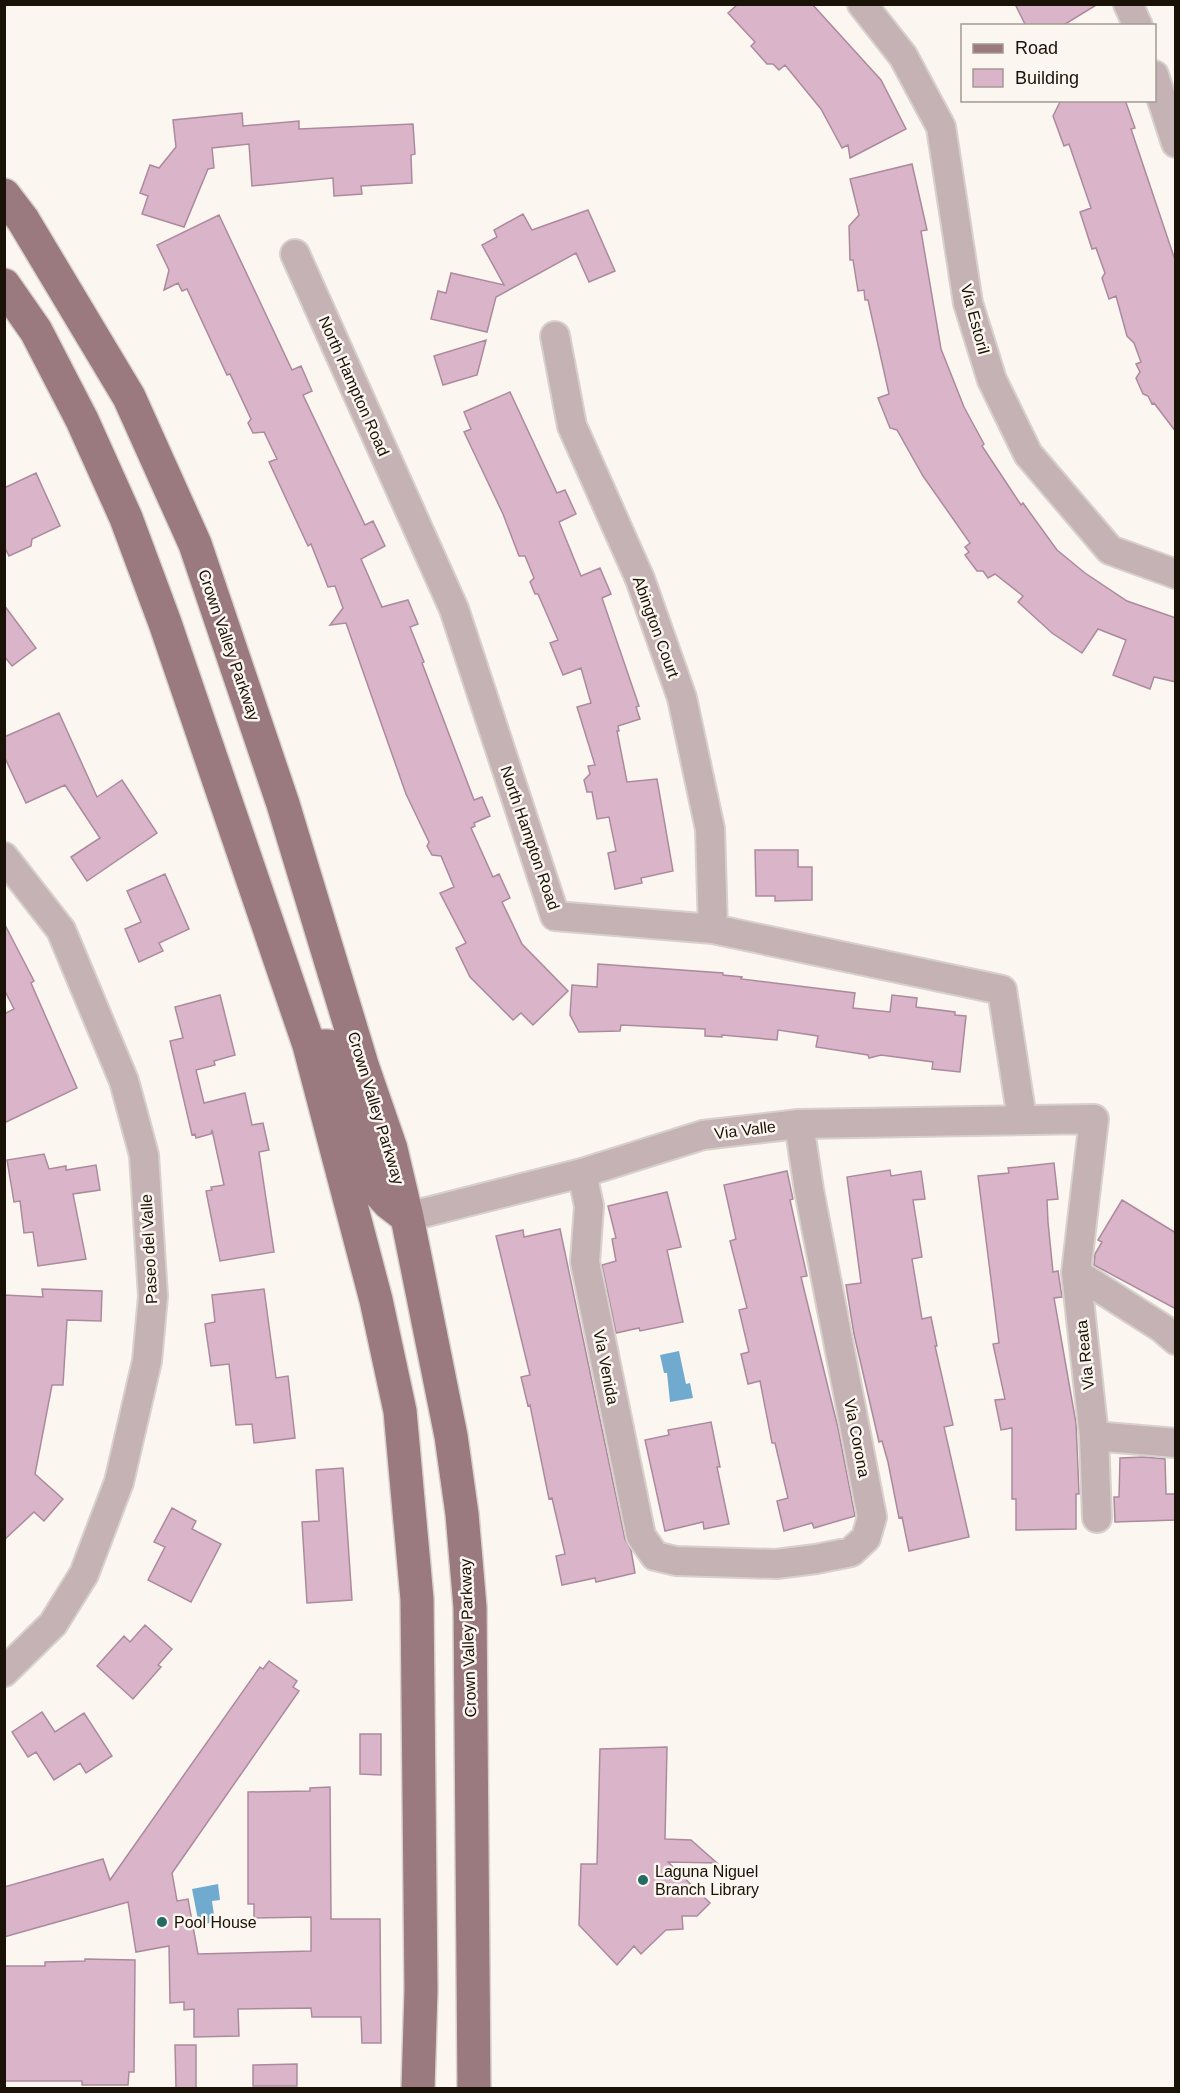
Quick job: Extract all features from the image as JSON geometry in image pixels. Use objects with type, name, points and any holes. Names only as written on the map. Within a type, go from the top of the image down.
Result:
[{"type":"main road","name":"Crown Valley Parkway","points":[[4,195],[23,220],[129,397],[195,544],[283,804],[363,1068],[391,1149],[451,1436],[462,1514],[470,1607],[474,2088]]},
{"type":"main road","points":[[4,285],[36,331],[77,410],[126,518],[165,623],[309,1045],[376,1300],[400,1411],[417,1599],[421,1990],[418,2088]]},
{"type":"main road","points":[[309,1045],[328,1046],[334,1058],[373,1179],[389,1203],[407,1217],[399,1238],[397,1272],[416,1386],[411,1400],[400,1411]]},
{"type":"street","name":"Via Estoril","points":[[862,4],[903,56],[941,127],[968,303],[992,380],[1028,454],[1110,550],[1176,574]]},
{"type":"street","points":[[1128,4],[1137,24]]},
{"type":"street","points":[[1156,78],[1176,143]]},
{"type":"street","name":"North Hampton Road","points":[[295,254],[454,609],[555,916],[713,929],[1002,990],[1022,1119]]},
{"type":"street","name":"Abington Court","points":[[555,336],[572,426],[640,579],[682,698],[710,829],[713,929]]},
{"type":"street","name":"Paseo del Valle","points":[[4,857],[61,930],[124,1081],[144,1155],[153,1296],[147,1361],[119,1482],[84,1574],[53,1624],[4,1672]]},
{"type":"street","name":"Via Valle","points":[[407,1217],[582,1173],[703,1135],[799,1124],[1094,1119]]},
{"type":"street","name":"Via Reata","points":[[1094,1119],[1076,1273],[1094,1436],[1097,1518]]},
{"type":"street","name":"Via Corona","points":[[655,1556],[676,1561],[776,1564],[851,1552],[866,1538],[872,1517],[809,1190],[799,1124]]},
{"type":"street","name":"Via Venida","points":[[582,1173],[589,1206],[585,1262],[640,1536],[655,1556]]},
{"type":"street","points":[[1076,1273],[1162,1328],[1176,1340]]},
{"type":"street","points":[[1094,1436],[1176,1443]]},
{"type":"water","points":[[679,1351],[686,1384],[690,1383],[693,1398],[670,1402],[667,1373],[664,1373],[660,1355]]},
{"type":"water","points":[[218,1884],[220,1900],[212,1901],[215,1922],[199,1925],[192,1889]]},
{"type":"building","points":[[738,4],[812,4],[881,80],[906,129],[850,158],[848,145],[842,148],[821,109],[785,65],[779,70],[773,64],[767,64],[751,46],[755,42],[728,13]]},
{"type":"building","points":[[1015,4],[1098,4],[1065,24],[1025,24]]},
{"type":"building","points":[[1060,102],[1126,102],[1135,128],[1131,129],[1176,263],[1176,432],[1148,396],[1143,394],[1136,378],[1140,372],[1136,364],[1141,362],[1134,343],[1127,336],[1116,296],[1109,299],[1102,278],[1105,273],[1096,248],[1092,249],[1080,212],[1091,208],[1069,144],[1064,146],[1053,116]]},
{"type":"building","points":[[242,113],[243,126],[299,121],[299,129],[413,124],[415,154],[411,155],[412,183],[361,186],[362,194],[334,196],[333,178],[252,186],[249,144],[212,148],[214,168],[208,169],[184,227],[142,214],[148,196],[140,193],[150,165],[159,168],[176,147],[173,120]]},
{"type":"building","points":[[912,164],[927,230],[921,231],[941,349],[964,407],[984,444],[982,446],[1021,505],[1023,503],[1057,550],[1085,573],[1127,601],[1176,618],[1176,682],[1154,677],[1150,689],[1113,675],[1126,640],[1098,629],[1082,653],[1052,633],[1018,602],[1023,596],[995,574],[988,578],[983,571],[977,571],[965,555],[969,552],[965,547],[970,543],[923,476],[897,430],[890,428],[878,398],[889,394],[868,300],[865,300],[864,290],[858,291],[853,260],[850,260],[849,226],[859,215],[850,179]]},
{"type":"building","points":[[588,210],[615,271],[589,282],[576,253],[496,297],[487,332],[431,319],[438,291],[446,293],[451,273],[504,285],[482,245],[497,237],[494,230],[523,214],[532,230]]},
{"type":"building","points":[[219,215],[292,370],[301,366],[312,391],[303,395],[365,525],[373,521],[385,546],[361,559],[382,607],[408,600],[418,624],[410,627],[424,662],[422,663],[474,800],[482,797],[490,816],[474,823],[475,826],[471,828],[493,877],[499,874],[510,898],[502,902],[522,944],[568,991],[533,1025],[521,1013],[513,1020],[470,977],[456,948],[466,943],[440,893],[454,887],[441,856],[432,855],[427,846],[429,842],[406,794],[346,623],[330,625],[343,608],[335,586],[328,587],[311,544],[308,546],[269,462],[277,459],[264,432],[253,433],[248,423],[251,419],[230,374],[227,375],[187,289],[182,291],[178,283],[164,290],[169,270],[157,245]]},
{"type":"building","points":[[486,340],[477,375],[443,385],[434,356]]},
{"type":"building","points":[[510,392],[557,493],[565,490],[576,514],[559,522],[581,576],[600,568],[611,594],[602,598],[639,706],[636,707],[640,719],[618,726],[619,731],[617,731],[627,782],[657,779],[673,871],[641,878],[642,883],[615,889],[608,853],[616,851],[609,817],[597,819],[592,792],[587,792],[584,780],[590,774],[588,766],[595,765],[577,707],[591,703],[581,668],[563,675],[550,643],[558,640],[538,594],[535,594],[530,582],[534,578],[525,556],[519,556],[503,514],[464,432],[471,429],[464,412]]},
{"type":"building","points":[[36,473],[60,526],[32,539],[31,546],[9,556],[4,546],[4,488]]},
{"type":"building","points":[[4,605],[36,648],[12,666],[4,656]]},
{"type":"building","points":[[59,713],[97,797],[122,780],[157,833],[87,881],[71,857],[100,838],[65,785],[26,803],[4,756],[4,737]]},
{"type":"building","points":[[755,850],[798,850],[798,867],[812,867],[812,900],[775,901],[775,896],[756,896]]},
{"type":"building","points":[[165,874],[189,929],[159,943],[163,951],[139,962],[125,929],[141,922],[127,891]]},
{"type":"building","points":[[4,923],[34,981],[31,983],[77,1088],[4,1123],[4,1014],[14,1009],[4,989]]},
{"type":"building","points":[[598,964],[723,973],[723,975],[742,977],[741,979],[855,993],[853,1008],[890,1012],[892,995],[917,998],[916,1007],[955,1012],[955,1015],[966,1016],[960,1072],[932,1069],[933,1062],[881,1055],[869,1058],[868,1055],[816,1047],[818,1036],[778,1030],[777,1040],[722,1035],[722,1037],[705,1036],[705,1029],[621,1025],[620,1031],[579,1032],[570,1015],[572,985],[597,987]]},
{"type":"building","points":[[220,995],[235,1055],[214,1061],[215,1065],[196,1070],[204,1103],[245,1093],[252,1125],[263,1123],[269,1150],[259,1152],[274,1252],[220,1261],[206,1191],[212,1190],[211,1187],[224,1185],[212,1130],[211,1134],[196,1138],[195,1134],[192,1135],[170,1041],[183,1038],[175,1007]]},
{"type":"building","points":[[44,1154],[49,1169],[66,1166],[66,1170],[96,1165],[100,1190],[73,1194],[86,1259],[38,1266],[33,1232],[24,1233],[20,1201],[14,1202],[7,1160]]},
{"type":"building","points":[[1054,1163],[1058,1199],[1047,1200],[1048,1222],[1053,1272],[1058,1271],[1062,1297],[1054,1298],[1076,1423],[1079,1494],[1076,1494],[1076,1529],[1016,1530],[1016,1499],[1012,1499],[1012,1428],[1001,1430],[995,1400],[1005,1399],[993,1344],[999,1343],[978,1176],[1009,1173],[1008,1168]]},
{"type":"building","points":[[890,1170],[891,1176],[921,1171],[925,1199],[913,1200],[922,1257],[912,1259],[922,1319],[931,1317],[937,1346],[935,1346],[953,1425],[944,1427],[969,1537],[909,1551],[902,1517],[899,1518],[888,1462],[882,1441],[879,1442],[854,1334],[846,1285],[861,1283],[847,1177]]},
{"type":"building","points":[[787,1171],[793,1199],[790,1200],[807,1276],[801,1277],[838,1428],[855,1516],[814,1528],[812,1523],[784,1531],[777,1501],[788,1498],[775,1443],[772,1443],[760,1381],[748,1384],[741,1354],[749,1352],[739,1310],[747,1308],[730,1241],[736,1239],[724,1185]]},
{"type":"building","points":[[667,1192],[681,1247],[667,1250],[683,1322],[640,1331],[639,1328],[616,1333],[602,1265],[616,1261],[612,1239],[616,1238],[608,1206]]},
{"type":"building","points":[[1122,1200],[1176,1233],[1176,1309],[1094,1265],[1095,1254],[1102,1242],[1098,1240]]},
{"type":"building","points":[[560,1229],[625,1539],[631,1550],[635,1573],[596,1582],[595,1578],[562,1585],[556,1556],[565,1554],[552,1498],[549,1499],[530,1405],[528,1406],[521,1377],[530,1375],[496,1236],[523,1230],[524,1237]]},
{"type":"building","points":[[42,1289],[102,1291],[101,1321],[67,1320],[63,1385],[52,1385],[35,1474],[63,1499],[44,1521],[34,1512],[4,1540],[4,1295],[43,1297]]},
{"type":"building","points":[[264,1289],[276,1378],[288,1376],[295,1438],[254,1443],[252,1424],[236,1425],[229,1364],[211,1366],[205,1324],[215,1322],[212,1295]]},
{"type":"building","points":[[711,1422],[720,1467],[717,1467],[729,1524],[704,1529],[703,1522],[665,1531],[645,1440],[669,1435],[668,1430]]},
{"type":"building","points":[[1120,1458],[1165,1459],[1166,1494],[1176,1494],[1176,1520],[1115,1522],[1114,1497],[1119,1497]]},
{"type":"building","points":[[343,1468],[352,1600],[307,1603],[302,1522],[319,1521],[316,1470]]},
{"type":"building","points":[[172,1508],[196,1521],[192,1529],[221,1544],[191,1602],[148,1580],[165,1547],[154,1542]]},
{"type":"building","points":[[145,1625],[172,1649],[158,1665],[161,1667],[133,1699],[97,1666],[124,1636],[130,1642]]},
{"type":"building","points":[[269,1661],[297,1681],[293,1687],[299,1691],[172,1873],[177,1901],[188,1899],[198,1954],[311,1951],[311,1917],[254,1918],[254,1904],[248,1904],[248,1792],[310,1791],[310,1788],[330,1787],[331,1919],[380,1919],[381,2043],[362,2043],[361,2017],[312,2017],[311,2008],[238,2009],[239,2036],[194,2037],[194,2009],[184,2010],[184,2002],[170,2003],[169,1946],[136,1952],[128,1902],[4,1937],[4,1887],[103,1859],[110,1880],[260,1667],[263,1669]]},
{"type":"building","points":[[42,1712],[55,1732],[84,1713],[112,1756],[86,1773],[80,1763],[54,1780],[36,1752],[28,1757],[12,1732]]},
{"type":"building","points":[[360,1734],[381,1734],[381,1775],[360,1774]]},
{"type":"building","name":"Laguna Niguel Branch Library","points":[[667,1747],[665,1839],[691,1840],[717,1863],[668,1862],[710,1903],[697,1916],[682,1916],[683,1929],[666,1930],[641,1954],[634,1946],[617,1965],[579,1925],[581,1864],[597,1864],[600,1749]]},
{"type":"building","points":[[85,1959],[135,1960],[134,2072],[129,2072],[128,2085],[82,2085],[82,2081],[4,2081],[4,1966],[45,1966],[45,1962],[85,1961]]},
{"type":"building","points":[[175,2045],[196,2045],[196,2088],[176,2088]]},
{"type":"building","points":[[297,2064],[297,2086],[253,2086],[253,2065]]},
{"type":"place","name":"Laguna Niguel Branch Library","points":[[643,1880]]},
{"type":"place","name":"Pool House","points":[[162,1922]]}]
